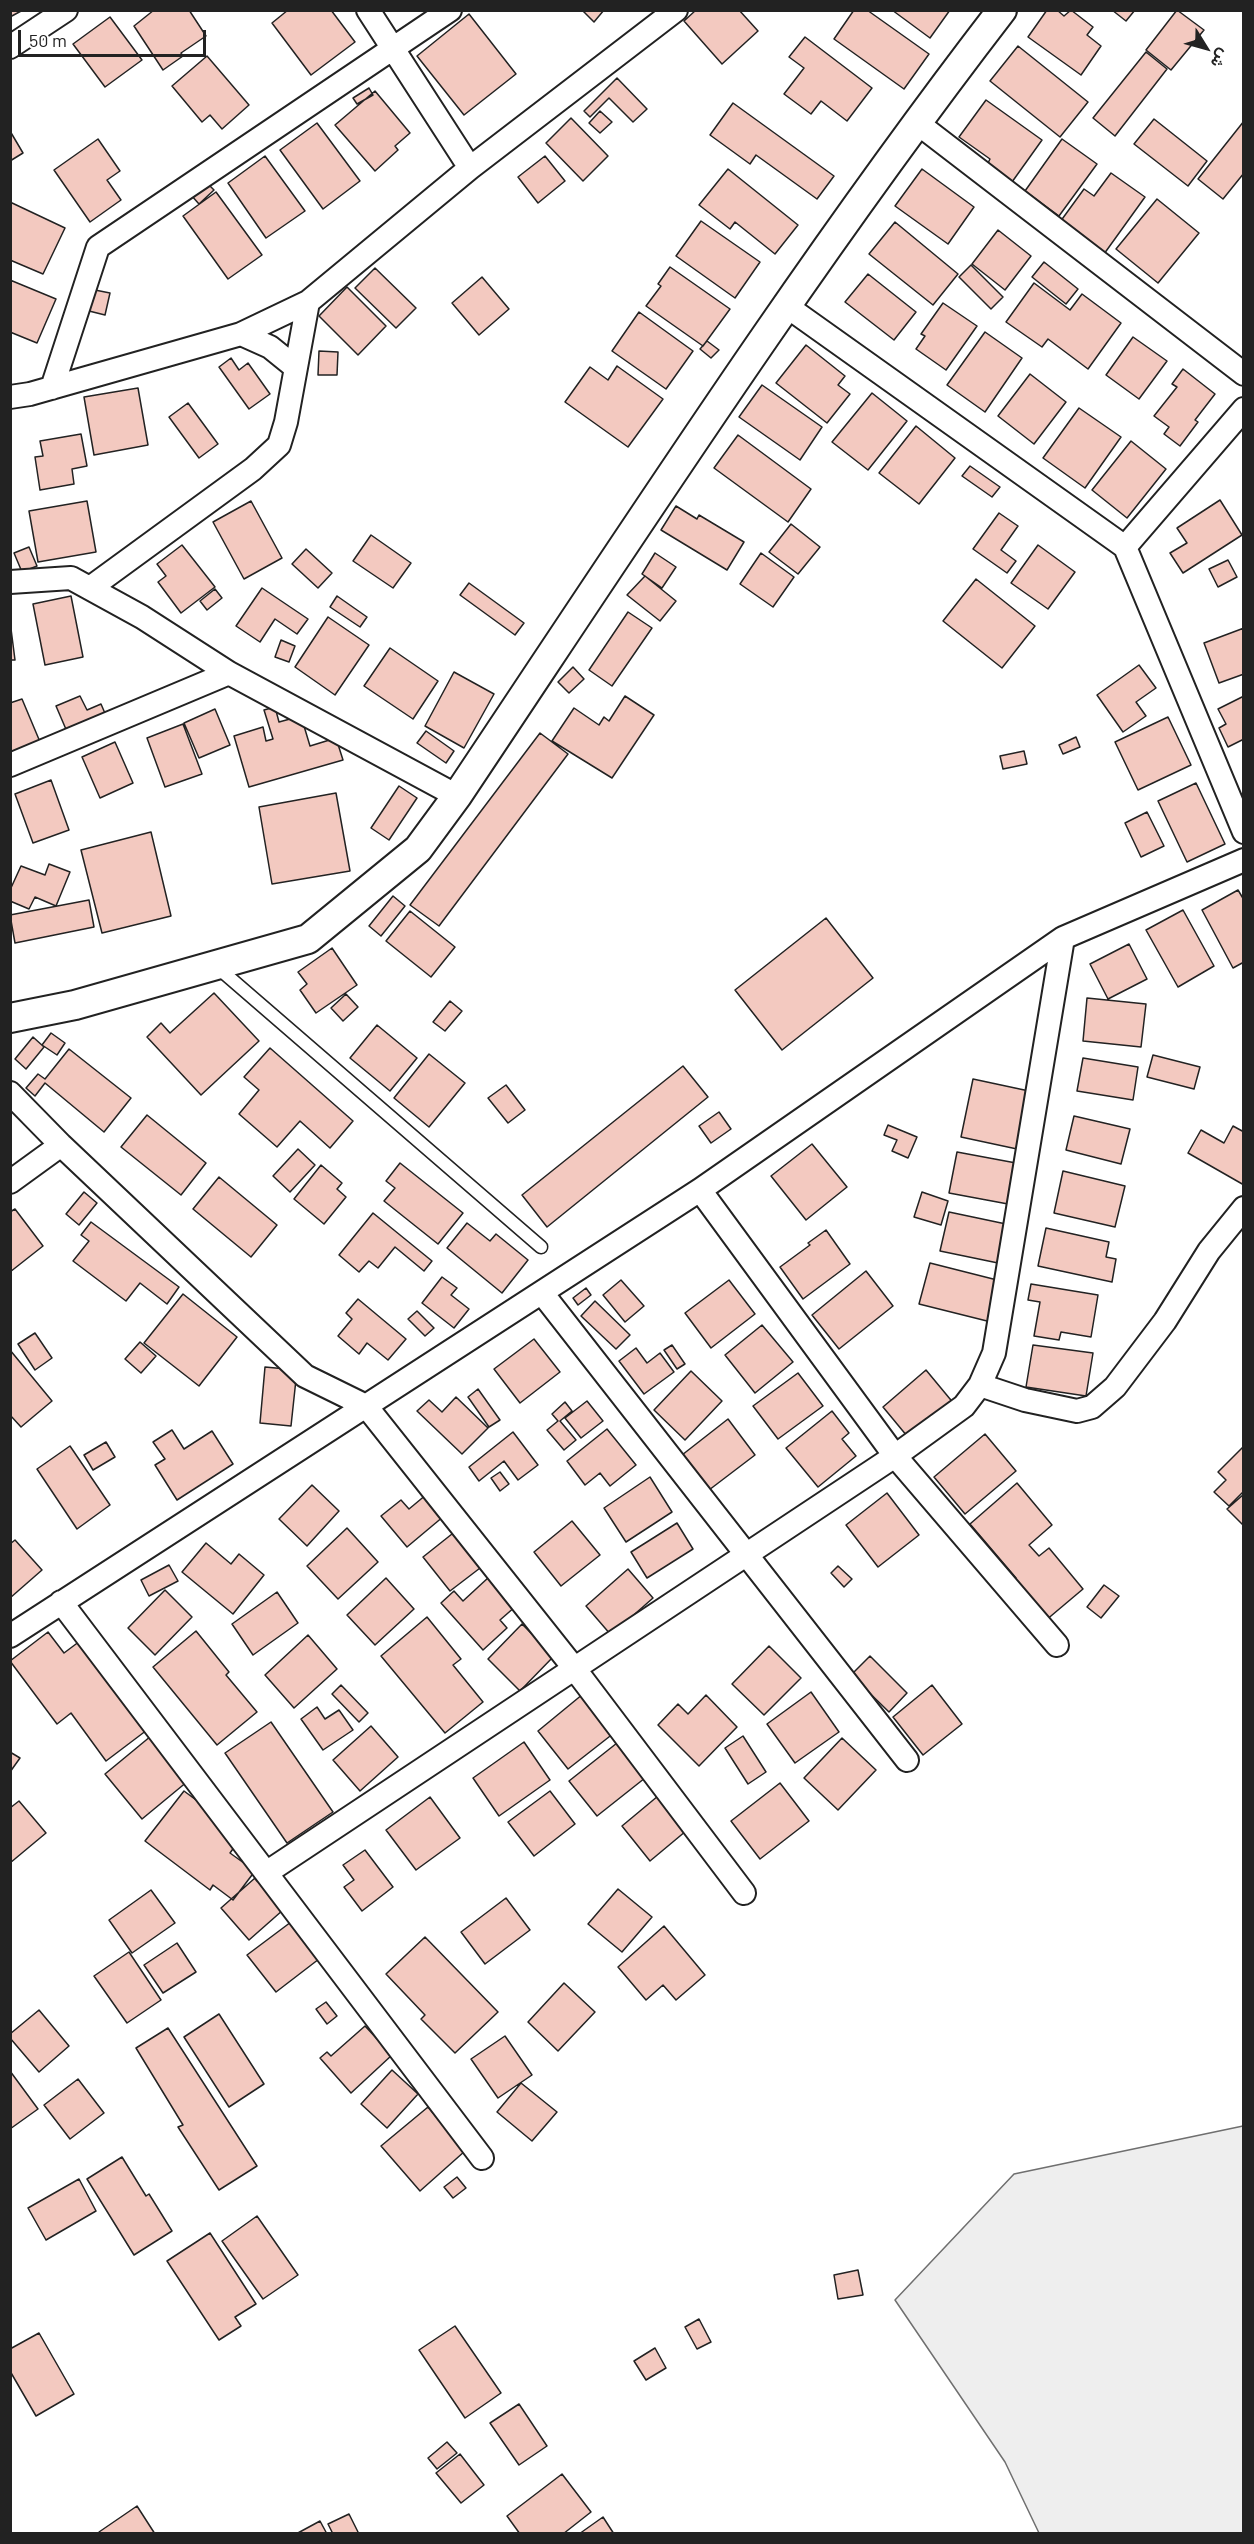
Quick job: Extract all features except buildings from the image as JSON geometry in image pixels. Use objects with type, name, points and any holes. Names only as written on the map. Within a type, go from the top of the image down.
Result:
[{"type":"street","points":[[10,47],[66,10]]},
{"type":"street","points":[[368,10],[470,168]]},
{"type":"street","points":[[52,388],[98,247],[450,10]]},
{"type":"street","points":[[10,397],[52,388],[241,334],[308,302],[470,168],[676,10]]},
{"type":"street","points":[[10,1018],[75,1005],[308,939],[418,849],[457,796],[785,305],[916,122],[1002,10]]},
{"type":"street","points":[[916,122],[1244,374]]},
{"type":"street","points":[[90,588],[254,469],[279,445],[286,422],[308,302]]},
{"type":"street","points":[[785,305],[1125,548],[1244,832]]},
{"type":"street","points":[[241,334],[270,347],[296,368]]},
{"type":"street","points":[[1125,548],[1244,409]]},
{"type":"street","points":[[10,582],[71,578],[142,617],[230,673],[457,796]]},
{"type":"street","points":[[10,765],[230,673]]},
{"type":"street","points":[[10,1636],[700,1190],[1064,938],[1244,860]]},
{"type":"street","points":[[266,1873],[895,1456],[963,1406],[980,1385],[994,1353],[1064,938]]},
{"type":"street","points":[[10,1093],[61,1145],[305,1377],[366,1407],[574,1668],[744,1893]]},
{"type":"street","points":[[10,1182],[61,1145]]},
{"type":"street","points":[[700,1190],[895,1456],[1057,1645]]},
{"type":"street","points":[[980,1385],[1025,1400],[1077,1411],[1092,1407],[1115,1387],[1165,1321],[1209,1251],[1244,1208]]},
{"type":"street","points":[[542,1293],[907,1760]]},
{"type":"street","points":[[61,1602],[483,2158]]},
{"type":"lane","points":[[215,966],[541,1247]]},
{"type":"shaded area","points":[[1243,2126],[1243,2533],[1039,2533],[1005,2462],[895,2300],[1014,2174]]}]
